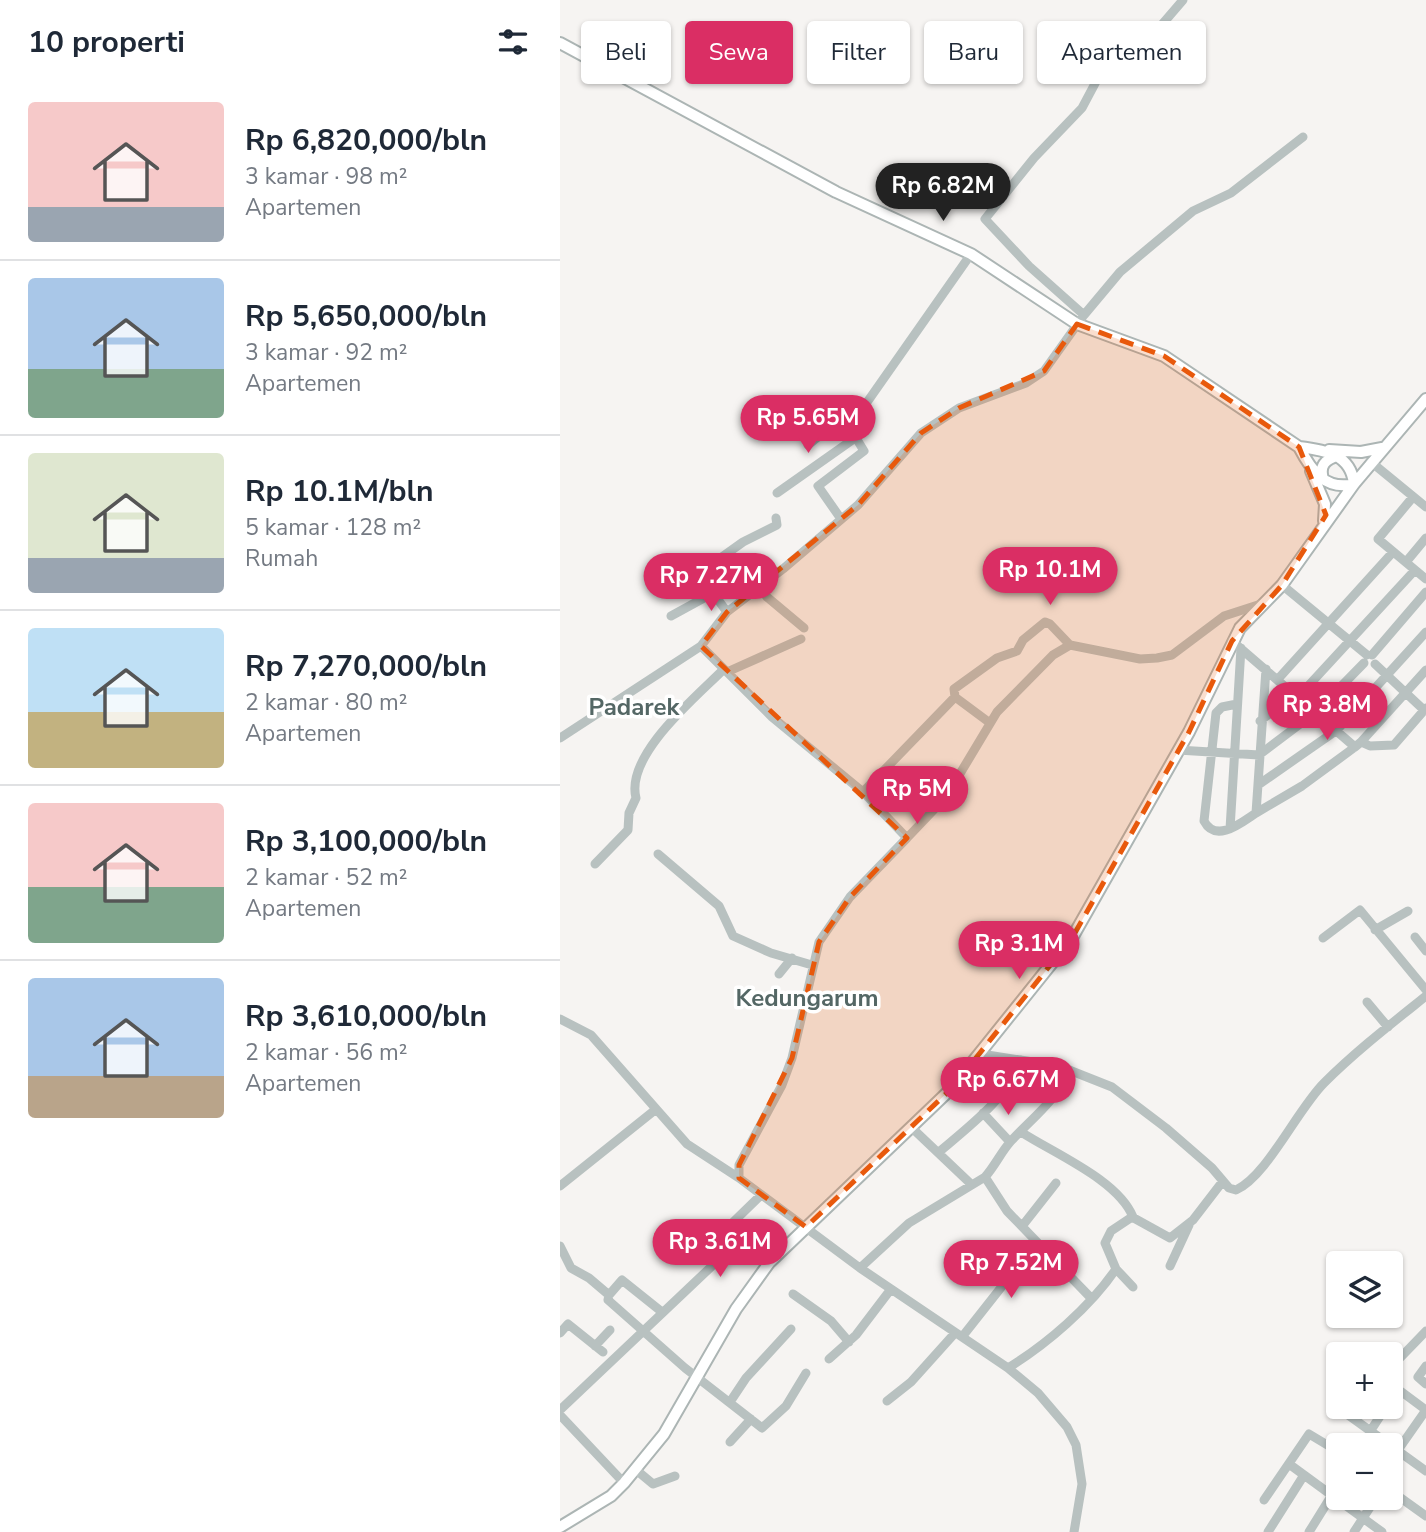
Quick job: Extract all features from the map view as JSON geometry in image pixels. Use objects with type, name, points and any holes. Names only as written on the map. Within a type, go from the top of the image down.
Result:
[{"type":"main road","points":[[560,43],[836,192],[971,254],[1081,319],[1164,356],[1299,447],[1361,452],[1384,447]]},
{"type":"main road","points":[[560,1527],[611,1496],[624,1483],[664,1434],[736,1309],[769,1263],[912,1128],[981,1054],[1072,938],[1261,604],[1282,585],[1371,462],[1426,399]]},
{"type":"main road","points":[[1299,447],[1325,504],[1322,528]]},
{"type":"main road","points":[[1319,449],[1338,456],[1349,465],[1354,484]]},
{"type":"main road","points":[[1323,480],[1320,471],[1323,464],[1338,456]]},
{"type":"main road","points":[[1308,465],[1323,480],[1335,486],[1354,484]]},
{"type":"street","points":[[1081,319],[985,219],[1034,158],[1082,108],[1099,76],[1116,78],[1183,0]]},
{"type":"street","points":[[560,738],[701,646],[727,612],[858,505],[921,433],[960,408],[1026,383],[1044,371],[1081,319],[1121,272],[1192,211],[1231,193],[1303,136]]},
{"type":"street","points":[[808,445],[845,415],[855,416],[863,408],[971,254]]},
{"type":"street","points":[[841,519],[818,486],[864,452],[855,438],[849,416]]},
{"type":"street","points":[[777,493],[855,438]]},
{"type":"street","points":[[1371,462],[1426,507]]},
{"type":"street","points":[[1413,497],[1378,539],[1426,579]]},
{"type":"street","points":[[727,612],[713,595],[701,572],[743,542],[777,525],[776,518]]},
{"type":"street","points":[[1406,562],[1426,538]]},
{"type":"street","points":[[1278,679],[1393,552]]},
{"type":"street","points":[[1260,721],[1296,695],[1415,570]]},
{"type":"street","points":[[671,616],[735,581]]},
{"type":"street","points":[[1236,645],[1336,730],[1358,744],[1394,745],[1425,709],[1282,585]]},
{"type":"street","points":[[760,586],[767,597],[804,628]]},
{"type":"street","points":[[1178,750],[1259,755],[1316,712],[1370,659],[1426,592]]},
{"type":"street","points":[[990,723],[955,698],[954,689],[997,658],[1017,651],[1023,640],[1045,622],[1070,645],[1140,659],[1157,658],[1172,655],[1224,617],[1261,604]]},
{"type":"street","points":[[1258,785],[1336,730],[1426,632]]},
{"type":"street","points":[[595,864],[628,830],[629,813],[636,798],[634,790],[639,767],[650,747],[725,670],[801,639]]},
{"type":"street","points":[[738,1178],[739,1165],[782,1085],[792,1058],[819,942],[850,897],[946,797],[997,712],[1053,655],[1070,645]]},
{"type":"street","points":[[1230,829],[1237,704],[1236,645]]},
{"type":"street","points":[[701,646],[772,717],[863,792],[907,838]]},
{"type":"street","points":[[1256,813],[1260,721],[1266,669]]},
{"type":"street","points":[[1237,704],[1217,711],[1210,751],[1205,824],[1218,831],[1230,829],[1302,786],[1358,744],[1426,670]]},
{"type":"street","points":[[863,792],[955,698]]},
{"type":"street","points":[[658,854],[719,906],[733,936],[771,953],[812,965]]},
{"type":"street","points":[[1322,937],[1358,909],[1426,990]]},
{"type":"street","points":[[1376,930],[1408,911]]},
{"type":"street","points":[[1415,937],[1426,951]]},
{"type":"street","points":[[779,974],[792,958]]},
{"type":"street","points":[[981,1054],[1070,1070],[1098,1080],[1126,1096],[1236,1190],[1248,1183],[1323,1084],[1426,996]]},
{"type":"street","points":[[1367,1002],[1388,1027]]},
{"type":"street","points":[[560,1019],[591,1035],[687,1144],[860,1268],[1008,1368],[1054,1411],[1076,1445],[1082,1484],[1074,1532]]},
{"type":"street","points":[[939,1152],[983,1113],[1012,1082],[1021,1060]]},
{"type":"street","points":[[860,1268],[909,1223],[985,1177],[1010,1142],[1053,1098],[1070,1070]]},
{"type":"street","points":[[560,1186],[655,1110]]},
{"type":"street","points":[[983,1113],[1010,1142]]},
{"type":"street","points":[[912,1128],[972,1185]]},
{"type":"street","points":[[1021,1132],[1096,1175],[1120,1198],[1133,1217],[1168,1238],[1189,1224]]},
{"type":"street","points":[[985,1177],[1007,1211],[1091,1298]]},
{"type":"street","points":[[1170,1266],[1189,1224],[1223,1181]]},
{"type":"street","points":[[1023,1225],[1056,1183]]},
{"type":"street","points":[[624,1483],[560,1412],[712,1266],[712,1257],[725,1240],[724,1231],[760,1196]]},
{"type":"street","points":[[1133,1217],[1124,1220],[1105,1240],[1116,1269],[1133,1287]]},
{"type":"street","points":[[887,1401],[911,1382],[959,1335],[1037,1242]]},
{"type":"street","points":[[560,1246],[571,1268],[589,1278],[609,1295]]},
{"type":"street","points":[[1008,1368],[1023,1359],[1091,1298],[1116,1269]]},
{"type":"street","points":[[662,1312],[622,1280],[609,1295],[608,1300],[643,1332],[697,1378],[765,1428],[786,1406],[806,1373]]},
{"type":"street","points":[[829,1359],[849,1342],[891,1289]]},
{"type":"street","points":[[793,1294],[831,1321],[849,1342]]},
{"type":"street","points":[[560,1333],[568,1324],[599,1349],[610,1329]]},
{"type":"street","points":[[730,1402],[746,1378],[791,1329]]},
{"type":"street","points":[[1403,1355],[1426,1331]]},
{"type":"street","points":[[1426,1366],[1418,1377],[1426,1384]]},
{"type":"street","points":[[1403,1393],[1426,1410],[1403,1443]]},
{"type":"street","points":[[730,1442],[751,1419]]},
{"type":"street","points":[[1358,1419],[1375,1433]]},
{"type":"street","points":[[1371,1430],[1378,1419]]},
{"type":"street","points":[[1264,1500],[1308,1435],[1313,1435],[1326,1444]]},
{"type":"street","points":[[1403,1454],[1426,1471]]},
{"type":"street","points":[[1289,1464],[1326,1491]]},
{"type":"street","points":[[635,1469],[653,1484],[675,1476]]},
{"type":"street","points":[[1268,1532],[1304,1475]]},
{"type":"street","points":[[1403,1500],[1426,1516]]},
{"type":"street","points":[[1309,1532],[1326,1505]]},
{"type":"street","points":[[1353,1510],[1382,1532]]},
{"type":"street","points":[[1354,1532],[1368,1510]]},
{"type":"highlighted area","points":[[1077,324],[1164,356],[1299,447],[1326,515],[1282,585],[1232,641],[1189,732],[1072,938],[951,1089],[806,1227],[739,1178],[739,1165],[792,1058],[819,942],[850,897],[907,838],[701,646],[727,612],[858,505],[921,433],[959,408],[1044,371]]},
{"type":"district","name":"Padarek","points":[[634,707]]},
{"type":"district","name":"Kedungarum","points":[[807,998]]}]
